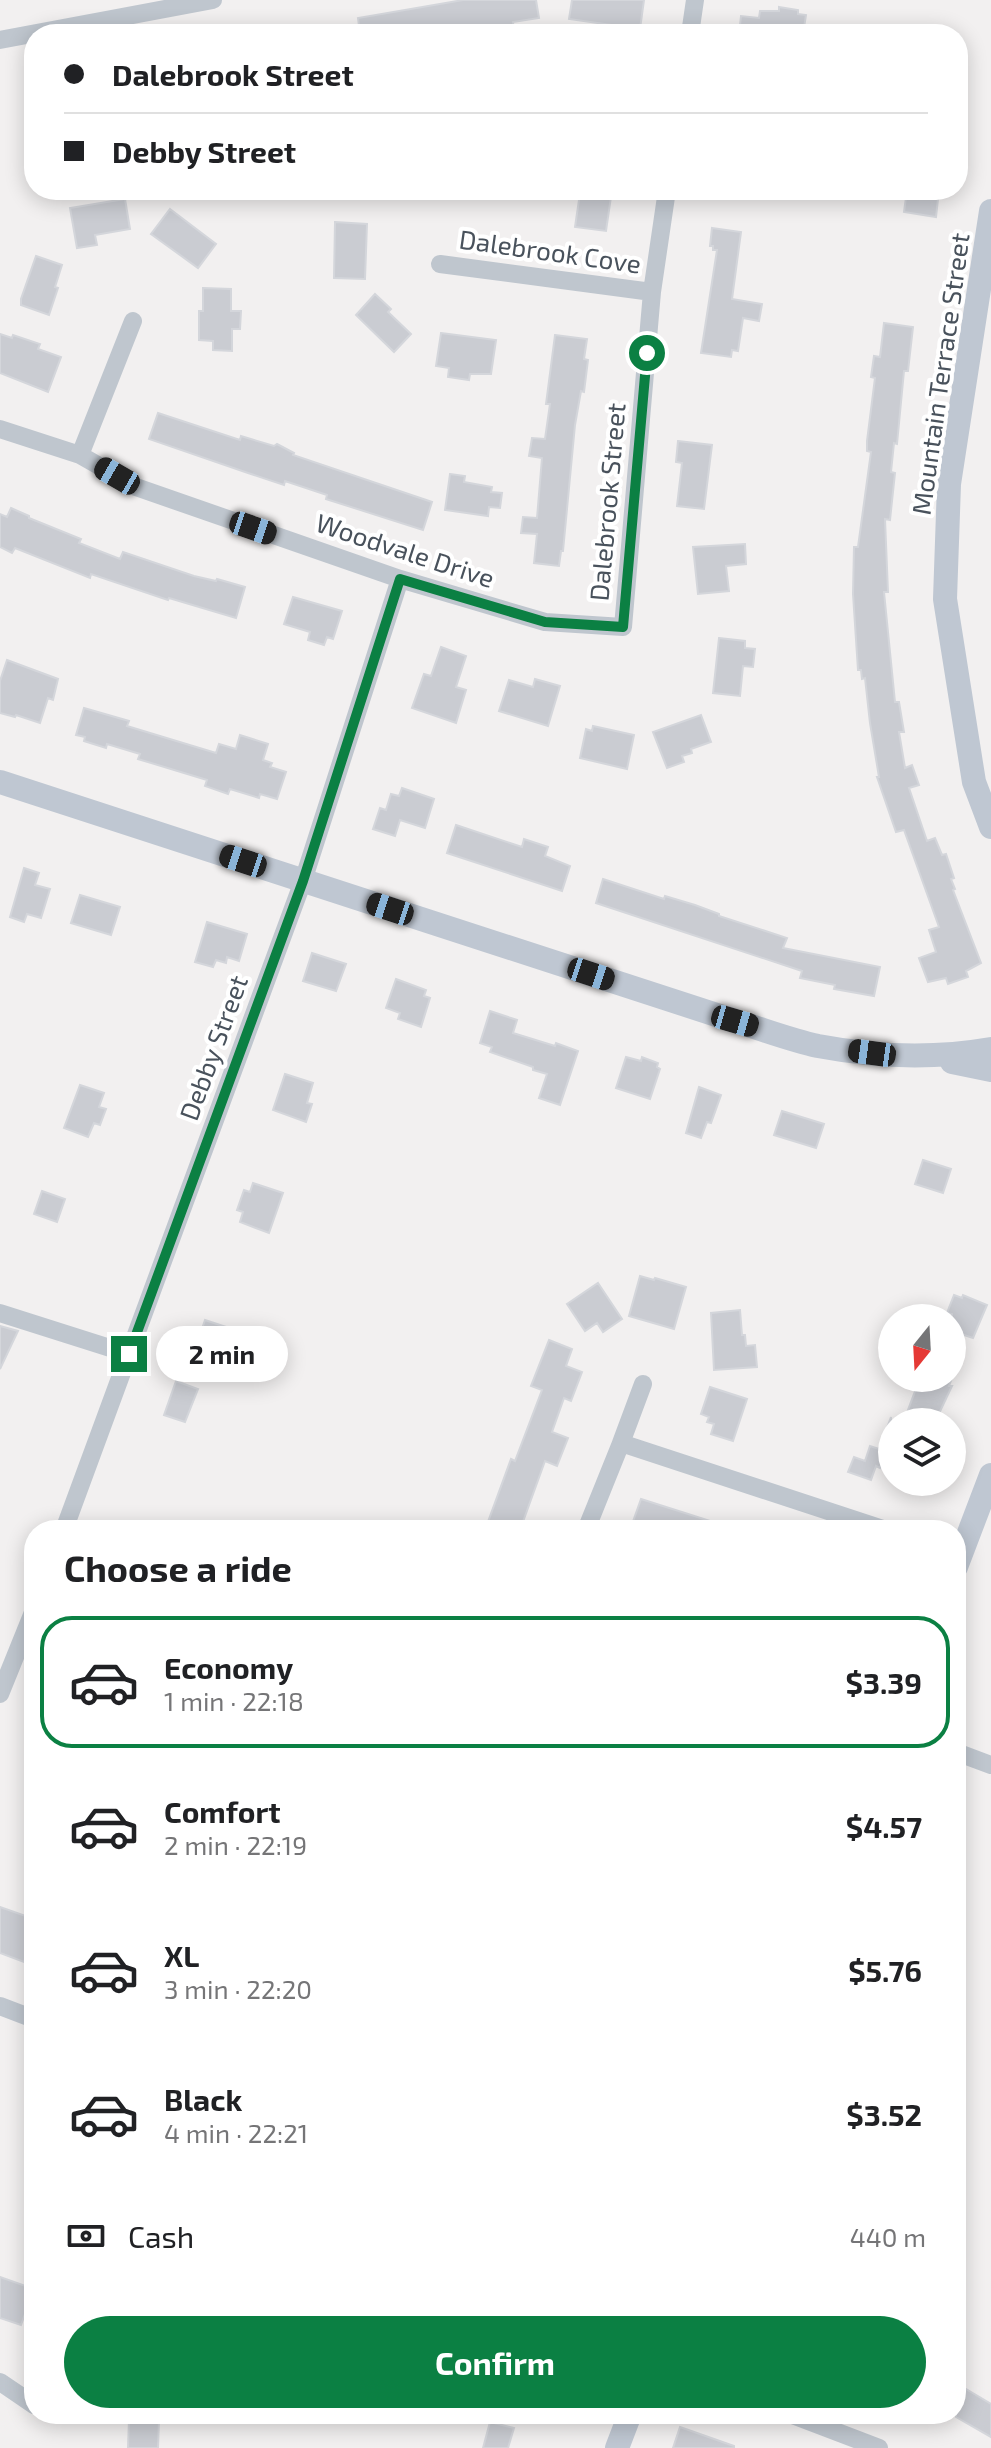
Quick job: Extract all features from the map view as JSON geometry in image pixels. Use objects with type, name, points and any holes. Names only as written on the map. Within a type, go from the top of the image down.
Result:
[{"type":"main road","name":"Mountain Terrace Street","points":[[991,211],[949,484],[945,599],[974,782],[991,827]]},
{"type":"main road","points":[[0,782],[817,1045],[900,1056],[966,1054],[991,1049]]},
{"type":"main road","points":[[922,1056],[991,1070]]},
{"type":"main road","points":[[966,1538],[991,1475]]},
{"type":"main road","points":[[617,2448],[626,2424]]},
{"type":"street","points":[[85,24],[213,0]]},
{"type":"street","points":[[691,24],[695,0]]},
{"type":"street","points":[[0,40],[24,35]]},
{"type":"street","name":"Dalebrook Street","points":[[623,627],[652,292],[666,200]]},
{"type":"street","name":"Dalebrook Cove","points":[[440,264],[652,292]]},
{"type":"street","points":[[80,455],[133,321]]},
{"type":"street","name":"Woodvale Drive","points":[[0,429],[80,455],[136,487],[400,579],[545,622],[623,627]]},
{"type":"street","name":"Debby Street","points":[[68,1520],[303,881],[400,579]]},
{"type":"street","points":[[0,1313],[129,1354]]},
{"type":"street","points":[[590,1520],[643,1384]]},
{"type":"street","points":[[621,1443],[856,1520]]},
{"type":"street","points":[[1,1690],[24,1634]]},
{"type":"street","points":[[966,1756],[991,1765]]},
{"type":"street","points":[[0,2006],[24,2015]]},
{"type":"street","points":[[0,2382],[24,2398]]},
{"type":"street","points":[[816,2424],[879,2448]]},
{"type":"building","points":[[463,0],[536,0],[539,18],[513,24],[359,24],[358,18]]},
{"type":"building","points":[[572,0],[644,0],[641,24],[604,24],[569,19]]},
{"type":"building","points":[[779,7],[798,10],[798,14],[806,15],[805,24],[740,24],[741,16],[759,18],[760,11],[779,11]]},
{"type":"building","points":[[125,200],[130,229],[95,235],[97,245],[77,248],[70,208]]},
{"type":"building","points":[[579,200],[611,200],[606,231],[575,227]]},
{"type":"building","points":[[906,200],[938,200],[936,217],[904,212]]},
{"type":"building","points":[[170,209],[216,244],[198,268],[151,234]]},
{"type":"building","points":[[335,222],[367,224],[365,279],[334,278]]},
{"type":"building","points":[[712,228],[741,232],[732,299],[762,304],[759,321],[743,318],[738,351],[732,350],[731,357],[701,353],[717,250],[710,246]]},
{"type":"building","points":[[36,256],[62,265],[49,315],[21,305]]},
{"type":"building","points":[[203,288],[231,289],[231,311],[241,311],[240,329],[232,329],[232,351],[213,350],[213,341],[199,340]]},
{"type":"building","points":[[375,294],[411,334],[394,352],[356,315]]},
{"type":"building","points":[[884,323],[913,327],[908,371],[904,371],[897,444],[894,443],[891,472],[895,473],[890,520],[885,519],[888,592],[884,592],[895,702],[899,702],[904,732],[899,732],[905,768],[912,765],[919,785],[909,788],[927,841],[935,838],[942,855],[946,854],[954,878],[951,879],[953,890],[981,963],[966,971],[968,977],[948,984],[946,978],[928,982],[919,958],[936,952],[929,930],[939,927],[904,830],[896,832],[877,777],[865,678],[862,679],[861,670],[858,670],[853,594],[854,547],[858,547],[871,452],[867,451],[867,441],[875,378],[871,377],[874,356],[880,357]]},
{"type":"building","points":[[441,333],[496,340],[491,374],[470,374],[469,380],[448,377],[449,368],[436,366]]},
{"type":"building","points":[[0,334],[40,344],[38,349],[61,357],[48,392],[0,373]]},
{"type":"building","points":[[555,335],[587,339],[584,359],[588,360],[575,425],[559,566],[534,563],[537,534],[521,533],[523,517],[537,518],[542,458],[529,456],[532,438],[545,439]]},
{"type":"building","points":[[158,413],[240,440],[241,436],[274,446],[277,444],[293,455],[432,502],[423,530],[326,499],[327,495],[285,481],[284,485],[149,439]]},
{"type":"building","points":[[678,441],[712,445],[704,509],[677,506],[682,463],[676,462]]},
{"type":"building","points":[[450,474],[465,476],[464,482],[492,487],[491,492],[502,493],[500,508],[489,507],[488,516],[445,510]]},
{"type":"building","points":[[11,508],[81,539],[79,543],[120,559],[123,552],[194,576],[245,587],[236,618],[168,600],[91,574],[90,578],[15,548],[12,553],[0,547],[0,514],[7,517]]},
{"type":"building","points":[[745,544],[746,564],[726,566],[729,591],[698,594],[693,547]]},
{"type":"building","points":[[293,597],[342,611],[333,639],[327,637],[324,645],[308,640],[310,632],[284,624]]},
{"type":"building","points":[[719,638],[745,641],[745,648],[755,649],[753,667],[743,666],[740,696],[713,693]]},
{"type":"building","points":[[441,647],[466,656],[456,687],[466,690],[456,723],[412,708],[424,674],[431,676]]},
{"type":"building","points":[[7,660],[58,679],[53,700],[48,698],[40,723],[0,713],[0,681]]},
{"type":"building","points":[[535,679],[560,686],[548,726],[499,711],[509,680],[533,687]]},
{"type":"building","points":[[84,708],[129,721],[127,726],[216,753],[219,744],[236,749],[240,735],[268,744],[263,760],[272,763],[270,767],[286,772],[277,799],[260,794],[259,798],[230,789],[228,794],[205,786],[207,780],[138,759],[140,754],[84,741],[85,737],[76,735]]},
{"type":"building","points":[[701,715],[711,742],[691,749],[692,753],[682,756],[684,762],[667,768],[653,732]]},
{"type":"building","points":[[593,726],[634,735],[627,769],[580,758],[586,729],[592,731]]},
{"type":"building","points":[[402,788],[434,799],[425,828],[400,820],[395,836],[373,829],[380,808],[386,810],[391,794],[399,796]]},
{"type":"building","points":[[456,825],[522,847],[524,839],[548,847],[545,856],[570,866],[562,891],[447,853]]},
{"type":"building","points":[[24,868],[39,873],[35,885],[50,889],[41,918],[27,914],[24,922],[10,917]]},
{"type":"building","points":[[603,879],[664,899],[665,896],[695,905],[787,938],[783,948],[880,967],[874,996],[834,989],[835,985],[800,978],[802,971],[596,903]]},
{"type":"building","points":[[80,895],[120,907],[111,935],[71,923]]},
{"type":"building","points":[[207,922],[247,934],[239,961],[227,957],[226,963],[216,960],[213,967],[195,962]]},
{"type":"building","points":[[312,953],[346,964],[336,991],[303,981]]},
{"type":"building","points":[[396,979],[426,990],[424,996],[430,998],[421,1027],[398,1019],[400,1013],[386,1008]]},
{"type":"building","points":[[490,1011],[517,1020],[513,1033],[578,1051],[560,1105],[539,1098],[547,1074],[490,1052],[492,1047],[480,1043]]},
{"type":"building","points":[[626,1057],[641,1061],[642,1057],[658,1063],[660,1069],[650,1099],[616,1088]]},
{"type":"building","points":[[285,1074],[313,1083],[307,1103],[312,1104],[306,1122],[273,1110]]},
{"type":"building","points":[[80,1085],[104,1093],[99,1107],[106,1109],[100,1125],[94,1123],[88,1137],[64,1128]]},
{"type":"building","points":[[699,1087],[721,1095],[711,1123],[707,1122],[701,1138],[686,1133]]},
{"type":"building","points":[[782,1111],[824,1124],[816,1148],[774,1135]]},
{"type":"building","points":[[923,1160],[951,1169],[943,1193],[915,1184]]},
{"type":"building","points":[[253,1183],[283,1193],[269,1233],[240,1222],[243,1212],[237,1210],[244,1190],[250,1192]]},
{"type":"building","points":[[42,1191],[65,1199],[57,1222],[34,1214]]},
{"type":"building","points":[[640,1276],[686,1287],[674,1329],[629,1316]]},
{"type":"building","points":[[598,1283],[622,1319],[603,1332],[597,1323],[585,1331],[567,1304]]},
{"type":"building","points":[[954,1295],[962,1298],[963,1295],[987,1305],[973,1338],[966,1336],[966,1304],[950,1304]]},
{"type":"building","points":[[740,1310],[742,1335],[745,1335],[746,1346],[755,1345],[757,1367],[714,1370],[711,1313]]},
{"type":"building","points":[[205,1320],[226,1327],[214,1362],[193,1355]]},
{"type":"building","points":[[0,1326],[18,1331],[0,1369]]},
{"type":"building","points":[[549,1340],[572,1349],[566,1366],[582,1372],[571,1401],[564,1398],[552,1432],[568,1438],[557,1466],[545,1461],[524,1520],[489,1520],[511,1459],[515,1461],[542,1390],[531,1386]]},
{"type":"building","points":[[176,1381],[198,1389],[185,1422],[164,1415]]},
{"type":"building","points":[[710,1387],[747,1399],[733,1441],[711,1434],[714,1424],[707,1422],[709,1417],[701,1414]]},
{"type":"building","points":[[915,1392],[949,1392],[942,1408],[909,1408]]},
{"type":"building","points":[[870,1446],[878,1449],[878,1467],[871,1480],[848,1472],[854,1457],[865,1461]]},
{"type":"building","points":[[641,1499],[707,1520],[634,1520]]},
{"type":"building","points":[[0,1907],[24,1915],[24,1962],[0,1953]]},
{"type":"building","points":[[0,2277],[24,2285],[24,2317],[21,2325],[0,2318]]},
{"type":"building","points":[[966,2389],[991,2404],[991,2437],[966,2423]]},
{"type":"building","points":[[129,2424],[159,2424],[158,2448],[128,2448]]},
{"type":"building","points":[[489,2424],[514,2428],[508,2448],[483,2448]]},
{"type":"building","points":[[680,2427],[734,2446],[734,2448],[673,2448]]},
{"type":"route","points":[[129,1354],[303,881],[400,579],[545,622],[623,627],[647,353]]}]
